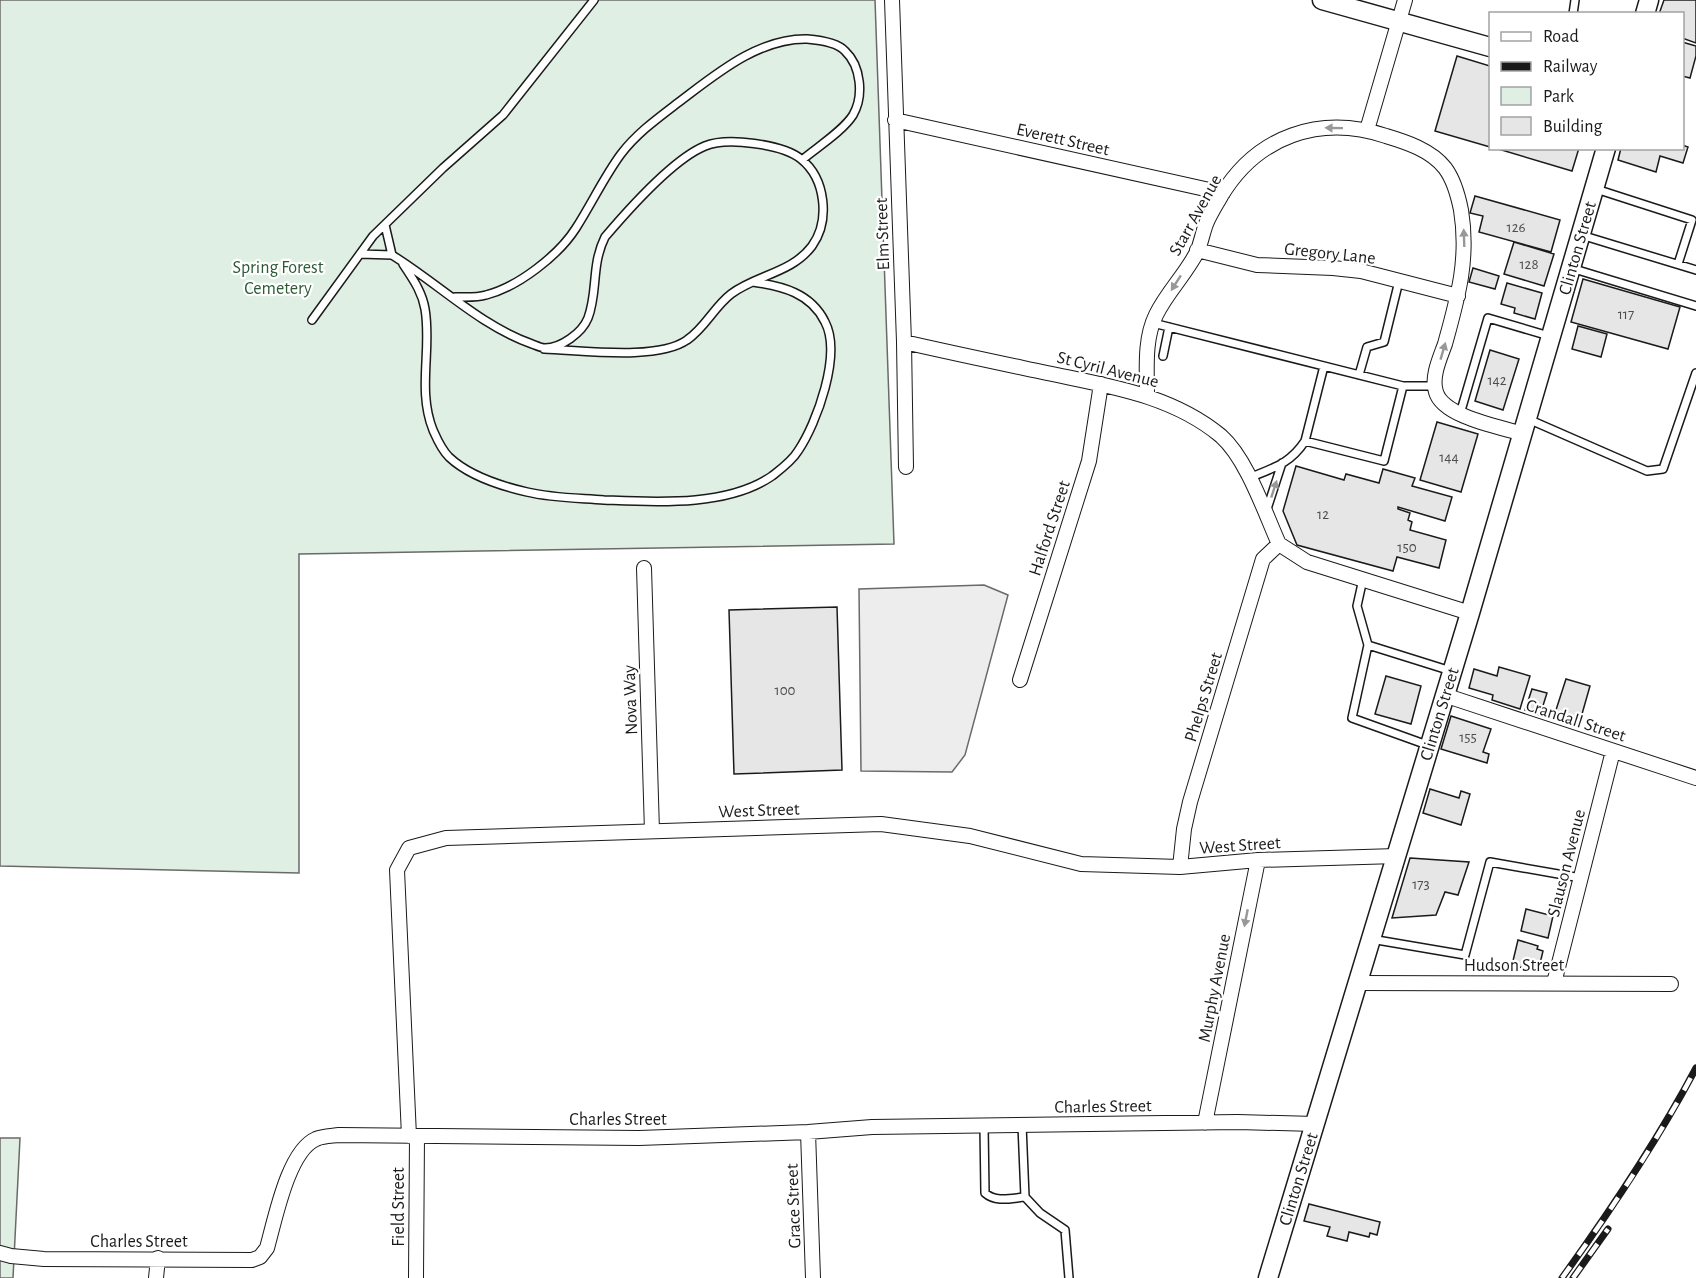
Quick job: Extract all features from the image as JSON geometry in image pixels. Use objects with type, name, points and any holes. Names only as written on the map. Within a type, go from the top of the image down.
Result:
[{"type":"street","name":"Elm Street","points":[[892,0],[906,467]]},
{"type":"street","points":[[1322,0],[1489,45]]},
{"type":"street","points":[[1367,130],[1405,0]]},
{"type":"street","name":"Everett Street","points":[[895,120],[1222,193]]},
{"type":"street","name":"Starr Avenue","points":[[1147,396],[1148,351],[1153,323],[1197,250],[1206,223],[1222,193],[1270,144],[1291,134],[1326,127],[1367,130],[1406,142],[1433,156],[1445,168],[1458,193],[1465,235],[1463,271],[1435,378],[1435,386]]},
{"type":"street","name":"Clinton Street","points":[[1268,1278],[1470,613],[1605,150]]},
{"type":"street","name":"Gregory Lane","points":[[1197,250],[1257,265],[1361,271],[1458,296]]},
{"type":"street","name":"St Cyril Avenue","points":[[904,342],[1101,384],[1174,406],[1222,437],[1241,461],[1279,544]]},
{"type":"street","name":"Halford Street","points":[[1020,680],[1089,461],[1101,384]]},
{"type":"street","points":[[1435,386],[1442,403],[1460,414],[1525,426]]},
{"type":"street","points":[[1279,544],[1307,562],[1470,613]]},
{"type":"street","name":"Phelps Street","points":[[1180,867],[1184,829],[1190,802],[1263,559],[1279,544]]},
{"type":"street","name":"Nova Way","points":[[644,568],[652,831]]},
{"type":"street","name":"Crandall Street","points":[[1444,695],[1696,778]]},
{"type":"street","name":"Slauson Avenue","points":[[1554,982],[1613,752]]},
{"type":"street","name":"West Street","points":[[413,1136],[398,870],[409,848],[446,838],[881,824],[970,836],[1081,864],[1180,867],[1258,860],[1397,856]]},
{"type":"street","name":"Murphy Avenue","points":[[1205,1123],[1258,860]]},
{"type":"street","name":"Hudson Street","points":[[1358,983],[1671,984]]},
{"type":"street","name":"Charles Street","points":[[0,1253],[44,1259],[252,1260],[260,1257],[267,1248],[291,1168],[306,1146],[316,1139],[339,1135],[639,1138],[808,1132],[872,1127],[1315,1124]]},
{"type":"street","name":"Grace Street","points":[[808,1132],[813,1278]]},
{"type":"street","name":"Field Street","points":[[413,1136],[416,1278]]},
{"type":"street","points":[[156,1278],[158,1258]]},
{"type":"lane","points":[[312,320],[360,254],[385,225],[502,115],[594,0]]},
{"type":"lane","points":[[454,297],[484,296],[505,289],[525,276],[562,247],[575,230],[604,179],[642,130],[722,70],[750,54],[793,39],[816,40],[844,49],[854,61],[860,88],[853,115],[802,160]]},
{"type":"lane","points":[[360,254],[392,255],[486,321],[510,335],[544,349],[623,352],[673,347],[693,336],[731,294],[787,268],[813,245],[820,229],[823,208],[821,191],[814,175],[802,160],[790,153],[734,141],[706,146],[687,155],[673,166],[605,237],[599,249],[595,267],[588,317],[579,332],[566,342],[544,349]]},
{"type":"lane","points":[[1594,189],[1692,220],[1678,264]]},
{"type":"lane","points":[[385,225],[392,255]]},
{"type":"lane","points":[[1581,235],[1696,270]]},
{"type":"lane","points":[[400,260],[418,287],[424,307],[427,332],[425,401],[428,419],[438,442],[448,456],[488,479],[527,492],[577,498],[681,500],[730,494],[769,477],[798,452],[810,430],[823,396],[829,369],[828,331],[820,314],[805,298],[777,285],[753,282]]},
{"type":"lane","points":[[1571,268],[1696,306]]},
{"type":"lane","points":[[1359,375],[1367,347],[1384,342],[1399,281]]},
{"type":"lane","points":[[1460,414],[1488,318],[1551,336]]},
{"type":"lane","points":[[1153,323],[1403,386],[1435,386]]},
{"type":"lane","points":[[1163,356],[1169,327]]},
{"type":"lane","points":[[1249,478],[1296,455],[1305,441],[1324,366]]},
{"type":"lane","points":[[1525,426],[1647,471],[1663,469],[1696,373]]},
{"type":"lane","points":[[1305,441],[1384,462],[1403,386]]},
{"type":"lane","points":[[1265,514],[1282,463]]},
{"type":"lane","points":[[1363,579],[1357,606],[1368,645],[1352,718],[1430,746]]},
{"type":"lane","points":[[1368,645],[1452,671]]},
{"type":"lane","points":[[1371,939],[1465,955],[1490,862],[1581,878]]},
{"type":"lane","points":[[1022,1125],[1025,1197],[1040,1214],[1065,1230],[1069,1278]]},
{"type":"lane","points":[[984,1126],[985,1193],[990,1197],[1001,1199],[1025,1197]]},
{"type":"green space","name":"Spring Forest Cemetery","points":[[0,0],[875,0],[894,544],[299,554],[299,873],[0,866]]},
{"type":"green space","points":[[0,1138],[20,1138],[13,1278],[0,1278]]},
{"type":"shaded area","points":[[984,585],[1008,595],[965,755],[952,772],[861,771],[859,589]]},
{"type":"building","points":[[1664,0],[1696,0],[1696,43],[1684,39],[1684,12],[1660,12]]},
{"type":"building","points":[[1684,43],[1696,46],[1696,56],[1690,78],[1684,76]]},
{"type":"building","points":[[1457,56],[1489,66],[1489,147],[1435,131]]},
{"type":"building","points":[[1684,146],[1688,147],[1683,163],[1660,156],[1656,172],[1618,160],[1620,150],[1684,150]]},
{"type":"building","points":[[1502,150],[1578,150],[1572,171]]},
{"type":"building","points":[[1475,196],[1560,220],[1551,252],[1479,232],[1483,216],[1470,213]]},
{"type":"building","points":[[1514,242],[1554,254],[1544,286],[1504,274]]},
{"type":"building","points":[[1473,268],[1499,276],[1495,289],[1469,282]]},
{"type":"building","points":[[1583,279],[1680,307],[1668,349],[1571,322]]},
{"type":"building","points":[[1507,283],[1542,293],[1535,319],[1514,313],[1515,308],[1501,304]]},
{"type":"building","points":[[1578,326],[1607,334],[1601,357],[1572,349]]},
{"type":"building","points":[[1490,350],[1519,359],[1503,410],[1475,401]]},
{"type":"building","points":[[1437,422],[1478,434],[1461,492],[1420,480]]},
{"type":"building","points":[[1296,466],[1344,480],[1346,474],[1379,483],[1383,469],[1415,478],[1412,486],[1452,497],[1445,521],[1398,507],[1410,513],[1408,520],[1412,522],[1410,530],[1446,540],[1439,568],[1397,557],[1393,571],[1297,545],[1283,511]]},
{"type":"building","points":[[837,607],[842,770],[734,774],[729,610]]},
{"type":"building","points":[[1499,667],[1530,676],[1520,709],[1492,700],[1493,695],[1469,688],[1474,669],[1497,676]]},
{"type":"building","points":[[1386,676],[1421,686],[1411,724],[1375,714]]},
{"type":"building","points":[[1566,679],[1590,686],[1580,721],[1555,713]]},
{"type":"building","points":[[1532,689],[1547,693],[1540,715],[1525,710]]},
{"type":"building","points":[[1451,716],[1491,729],[1483,752],[1489,754],[1487,763],[1441,749]]},
{"type":"building","points":[[1430,789],[1459,798],[1461,791],[1470,794],[1461,825],[1423,813]]},
{"type":"building","points":[[1410,858],[1469,862],[1458,895],[1445,892],[1436,915],[1392,918]]},
{"type":"building","points":[[1526,909],[1553,916],[1548,938],[1521,931]]},
{"type":"building","points":[[1518,940],[1538,946],[1537,949],[1543,951],[1538,972],[1512,965]]},
{"type":"building","points":[[1309,1204],[1380,1222],[1377,1235],[1370,1233],[1369,1237],[1349,1232],[1347,1241],[1327,1236],[1330,1227],[1304,1221]]},
{"type":"railway","points":[[1562,1278],[1633,1175],[1696,1068]]},
{"type":"railway","points":[[1573,1278],[1608,1229]]}]
